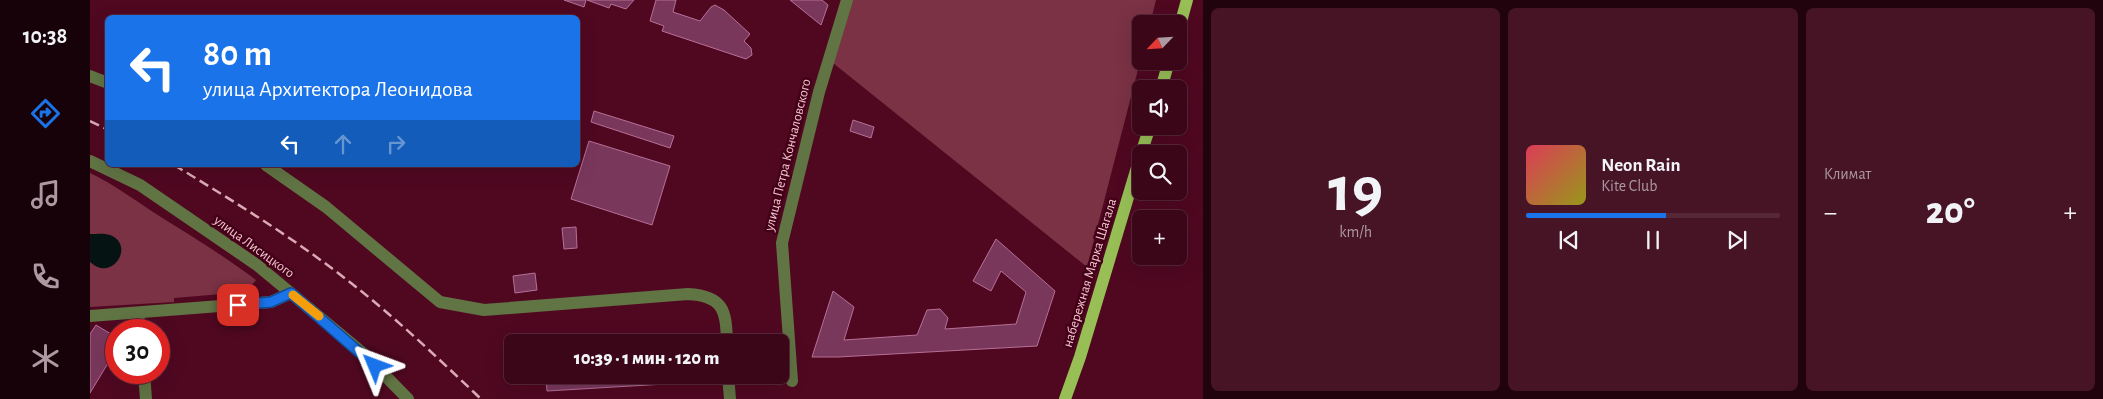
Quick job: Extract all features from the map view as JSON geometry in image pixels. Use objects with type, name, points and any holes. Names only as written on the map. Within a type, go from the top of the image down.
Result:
[{"type":"main road","points":[[1183,15],[1187,0]]},
{"type":"main road","name":"набережная Марка Шагала","points":[[1065,399],[1080,357],[1132,184]]},
{"type":"street","name":"улица Петра Кончаловского","points":[[792,381],[782,243],[820,92],[847,0]]},
{"type":"street","points":[[90,76],[105,82]]},
{"type":"street","name":"улица Лисицкого","points":[[90,161],[140,184],[257,265],[364,354],[408,399]]},
{"type":"street","points":[[269,167],[326,207],[440,302],[484,310],[688,294],[704,295],[723,309],[727,324],[727,334]]},
{"type":"street","points":[[90,316],[271,302],[291,293]]},
{"type":"street","points":[[138,313],[139,319]]},
{"type":"street","points":[[145,384],[146,399]]},
{"type":"street","points":[[729,384],[730,399]]},
{"type":"shaded area","points":[[852,0],[1156,0],[1152,15],[1132,15],[1132,70],[1138,70],[1135,80],[1132,80],[1132,93],[1087,267],[833,63]]},
{"type":"shaded area","points":[[90,173],[115,186],[256,280],[246,292],[174,298],[174,302],[90,307]]},
{"type":"shaded area","points":[[90,234],[108,234],[118,240],[121,246],[121,253],[113,265],[106,268],[98,267],[90,262]]},
{"type":"building","points":[[564,0],[586,0],[584,7]]},
{"type":"building","points":[[587,0],[634,0],[626,9],[611,4],[609,8]]},
{"type":"building","points":[[656,0],[676,0],[673,12],[700,21],[711,7],[715,5],[724,10],[750,34],[744,41],[751,48],[752,55],[746,59],[662,31],[664,26],[650,21]]},
{"type":"building","points":[[790,0],[822,0],[828,5],[821,25]]},
{"type":"building","points":[[594,111],[674,136],[670,148],[591,122]]},
{"type":"building","points":[[853,120],[874,127],[871,138],[850,131]]},
{"type":"building","points":[[589,141],[670,166],[652,225],[571,199]]},
{"type":"building","points":[[576,227],[577,248],[564,249],[562,228]]},
{"type":"building","points":[[996,239],[1055,291],[1037,346],[812,357],[833,291],[854,307],[844,340],[917,335],[927,310],[940,309],[948,318],[945,329],[1016,324],[1026,292],[1001,271],[991,291],[973,281]]},
{"type":"building","points":[[535,273],[537,290],[515,293],[513,276]]},
{"type":"building","points":[[96,325],[105,330],[105,368],[90,393],[90,334]]},
{"type":"building","points":[[546,384],[665,384],[547,391]]},
{"type":"railway","points":[[90,121],[105,128]]},
{"type":"railway","points":[[177,167],[264,221],[330,267],[401,325],[481,399]]},
{"type":"slow traffic","points":[[293,295],[319,316]]},
{"type":"route","points":[[238,305],[271,302],[291,293],[339,332],[375,366]]}]
